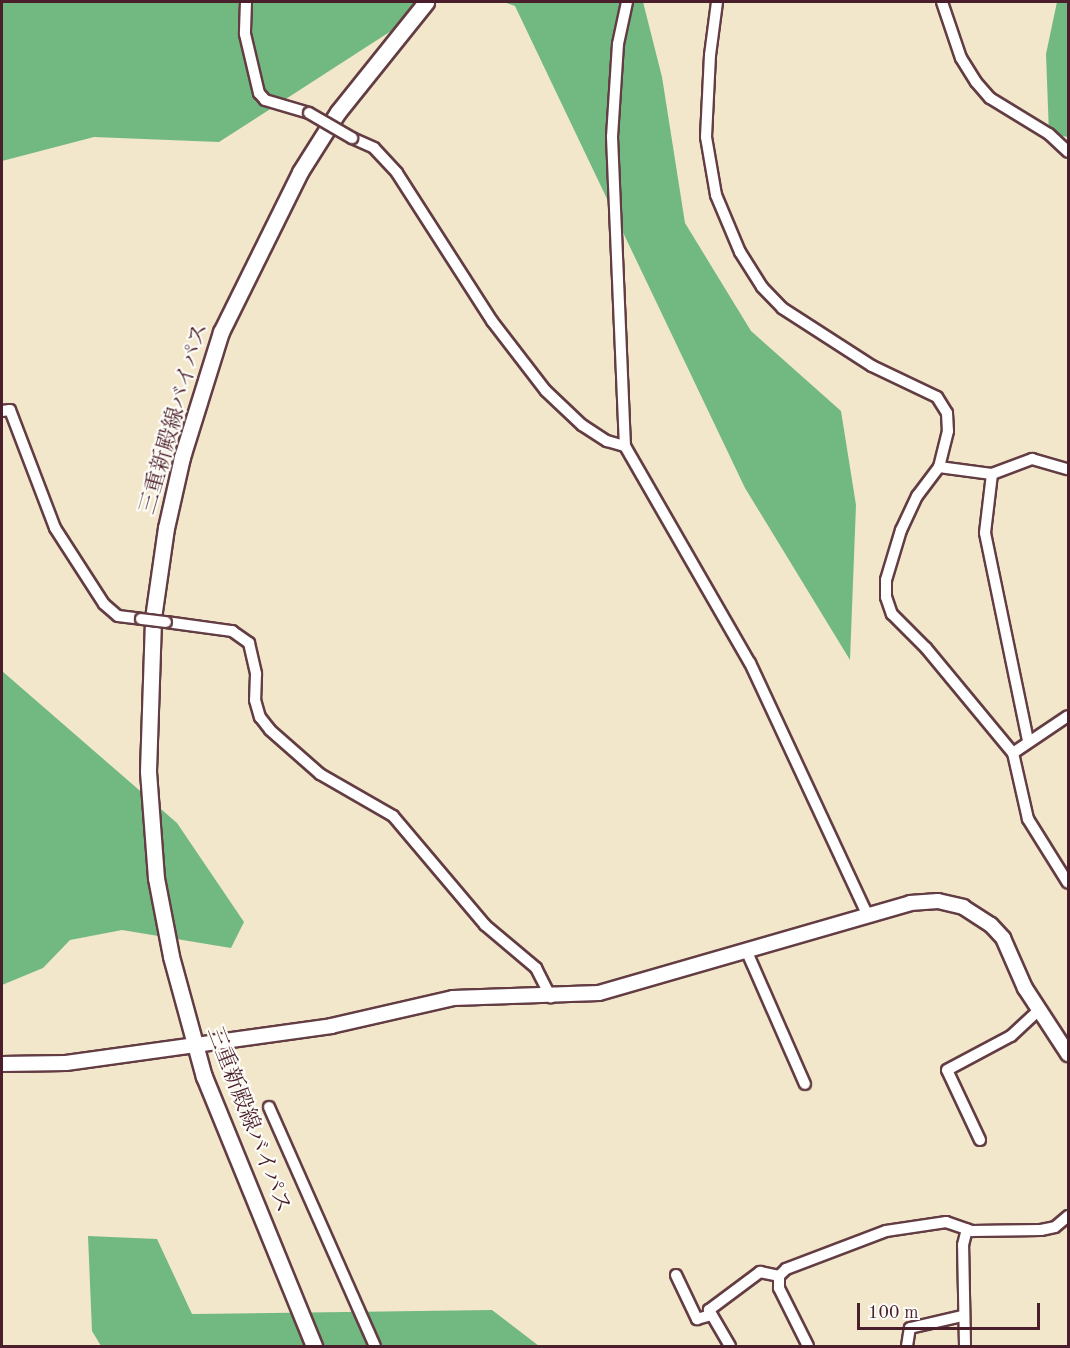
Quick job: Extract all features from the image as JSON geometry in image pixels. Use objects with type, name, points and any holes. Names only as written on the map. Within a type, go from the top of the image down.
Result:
[{"type":"main road","name":"三重新殿線バイパス","points":[[314,1347],[193,1045],[156,878],[148,771],[153,618],[168,517],[182,457],[221,332],[257,255],[300,172],[338,112],[426,2]]},
{"type":"street","points":[[246,2],[245,34],[259,93],[265,100],[309,113],[374,148],[397,173],[492,321],[546,391],[582,425],[608,441],[625,446]]},
{"type":"street","points":[[627,2],[618,44],[612,137],[625,446],[750,663],[868,916]]},
{"type":"street","points":[[717,2],[710,55],[706,137],[716,195],[740,252],[762,287],[783,308],[872,366],[937,397],[947,413],[948,422],[939,467],[917,496],[901,530],[886,580],[886,597],[892,614],[926,648],[1013,753],[1028,819],[1068,883]]},
{"type":"street","points":[[942,2],[961,58],[976,82],[990,98],[1049,134],[1068,152]]},
{"type":"street","points":[[2,411],[10,410],[45,508],[104,604],[118,616],[232,631],[249,643],[256,674],[255,700],[260,717],[270,730],[320,774],[393,816],[485,925],[536,968],[551,996]]},
{"type":"street","points":[[939,467],[992,474],[1032,459],[1068,469]]},
{"type":"street","points":[[992,474],[985,533],[1028,741]]},
{"type":"street","points":[[1013,753],[1068,716]]},
{"type":"street","points":[[2,1064],[66,1063],[331,1026],[453,998],[599,993],[910,903],[938,901],[963,907],[992,925],[1003,938],[1039,1010],[1068,1054]]},
{"type":"street","points":[[747,952],[805,1084]]},
{"type":"street","points":[[980,1140],[947,1070],[1011,1036],[1039,1010]]},
{"type":"street","points":[[269,1107],[375,1347]]},
{"type":"street","points":[[808,1347],[779,1288],[779,1276],[786,1269],[886,1231],[946,1222],[967,1229],[1041,1230],[1055,1227],[1068,1216]]},
{"type":"street","points":[[965,1347],[962,1316],[963,1245],[967,1229]]},
{"type":"street","points":[[730,1347],[709,1310],[760,1272],[779,1276]]},
{"type":"street","points":[[676,1275],[697,1319],[711,1315]]},
{"type":"street","points":[[907,1347],[910,1328],[962,1316]]},
{"type":"green space","points":[[2,2],[436,2],[219,142],[94,137],[2,161]]},
{"type":"green space","points":[[504,2],[643,2],[662,77],[685,223],[751,331],[841,411],[856,505],[850,660],[745,488],[515,6]]},
{"type":"green space","points":[[1057,2],[1068,2],[1068,137],[1049,134],[1046,54]]},
{"type":"green space","points":[[2,671],[177,823],[244,922],[231,948],[122,930],[70,940],[43,968],[2,985]]},
{"type":"green space","points":[[88,1236],[157,1239],[192,1314],[492,1310],[539,1346],[101,1346],[92,1331]]}]
